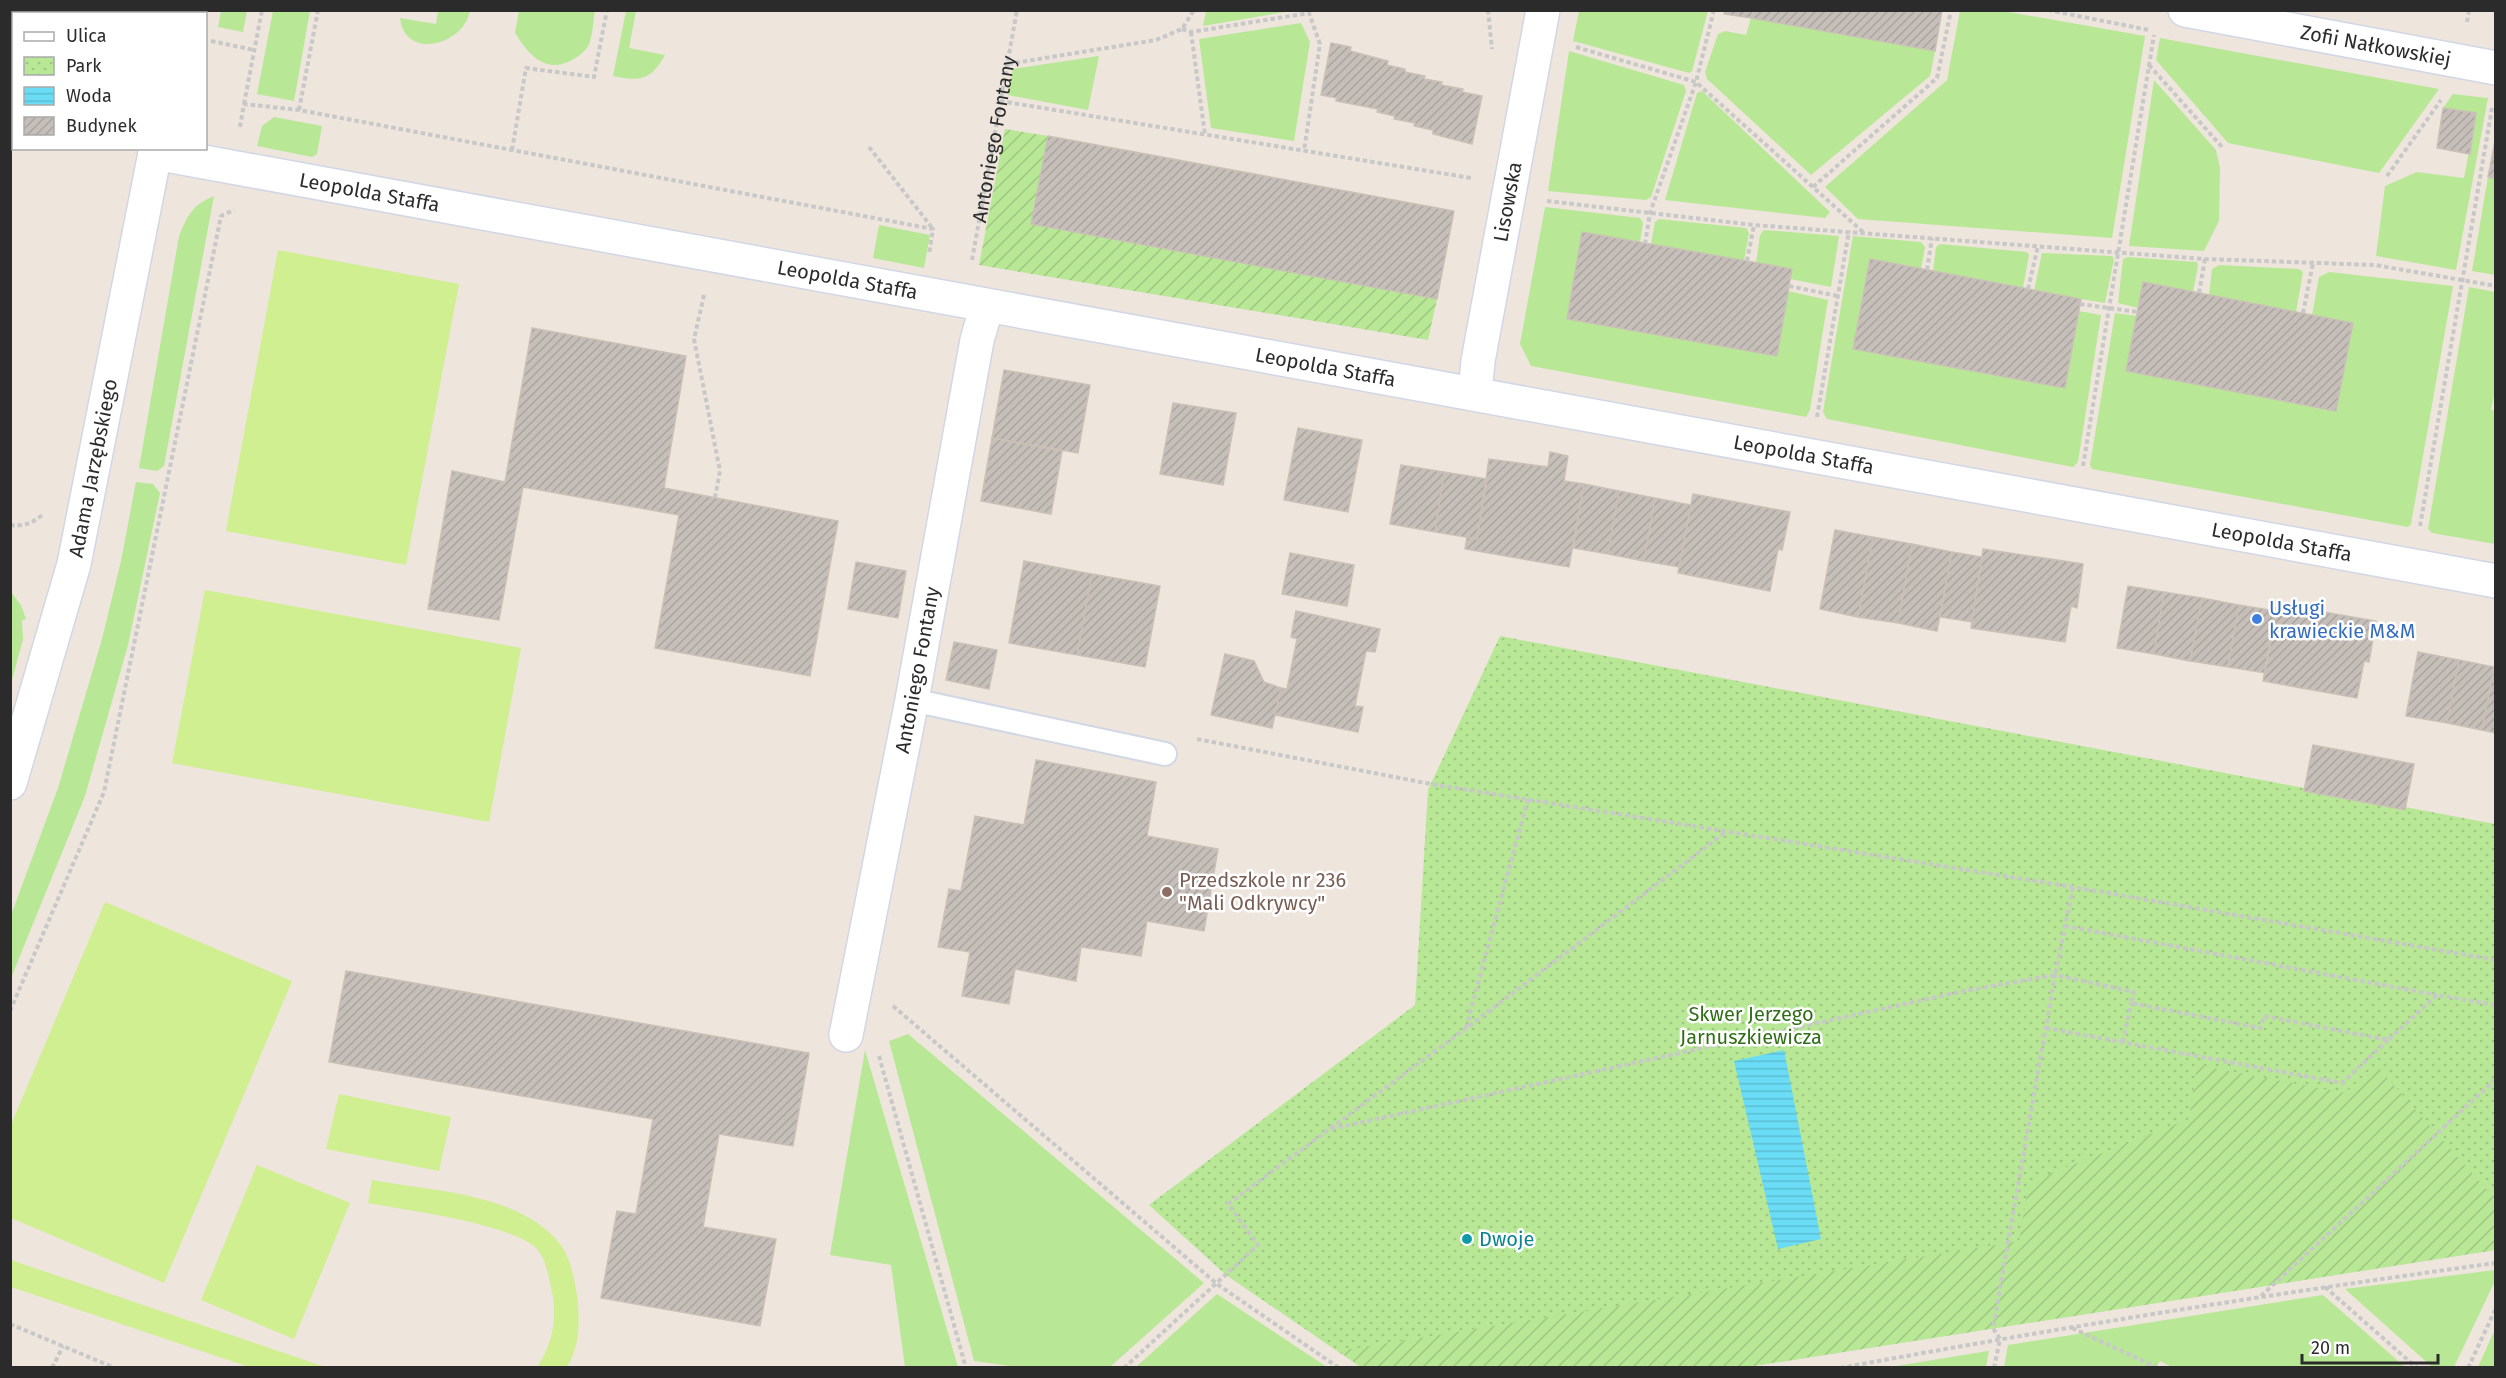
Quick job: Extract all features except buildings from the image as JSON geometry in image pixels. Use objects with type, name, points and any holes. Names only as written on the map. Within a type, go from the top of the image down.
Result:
[{"type":"street","name":"Lisowska","points":[[1475,393],[1480,349],[1544,10]]},
{"type":"street","name":"Zofii Nałkowskiej","points":[[2185,10],[2496,68]]},
{"type":"street","name":"Leopolda Staffa","points":[[155,151],[987,306],[1475,393],[2496,581]]},
{"type":"street","name":"Adama Jarzębskiego","points":[[10,783],[74,564],[155,151]]},
{"type":"street","name":"Antoniego Fontany","points":[[846,1035],[912,700],[977,340],[987,306]]},
{"type":"lane","points":[[912,700],[1165,754]]},
{"type":"path","points":[[10,1011],[104,792],[221,216],[233,167],[262,10]]},
{"type":"path","points":[[299,110],[318,10]]},
{"type":"path","points":[[512,150],[526,68],[594,77],[607,10]]},
{"type":"path","name":"Antoniego Fontany","points":[[971,267],[1017,10]]},
{"type":"path","points":[[1007,64],[1156,40],[1182,29],[1194,10]]},
{"type":"path","points":[[1645,244],[1650,213],[1696,82],[1714,10]]},
{"type":"path","points":[[1813,187],[1937,78],[1951,10]]},
{"type":"path","points":[[1182,29],[1191,32],[1309,13],[1320,44],[1304,151]]},
{"type":"path","points":[[2082,475],[2154,31]]},
{"type":"path","points":[[1191,32],[1205,135]]},
{"type":"path","points":[[207,40],[254,50]]},
{"type":"path","points":[[1575,47],[1696,82],[1864,233]]},
{"type":"path","points":[[2149,65],[2222,147]]},
{"type":"path","points":[[2387,176],[2445,94]]},
{"type":"path","points":[[1000,101],[1472,178]]},
{"type":"path","points":[[2418,536],[2493,103]]},
{"type":"path","points":[[244,104],[299,110],[933,229]]},
{"type":"path","points":[[869,147],[933,229],[928,257],[939,260]]},
{"type":"path","points":[[1537,200],[1754,225],[2205,259],[2375,265],[2496,286]]},
{"type":"path","points":[[221,216],[241,207]]},
{"type":"path","points":[[1747,261],[1754,225]]},
{"type":"path","points":[[1815,424],[1849,231]]},
{"type":"path","points":[[1927,270],[1932,238]]},
{"type":"path","points":[[2028,289],[2038,246]]},
{"type":"path","points":[[2199,293],[2205,259]]},
{"type":"path","points":[[2303,313],[2313,262]]},
{"type":"path","points":[[1789,286],[1838,296]]},
{"type":"path","points":[[705,290],[694,339],[720,471],[715,498]]},
{"type":"path","points":[[2080,304],[2138,312]]},
{"type":"path","points":[[1192,738],[1431,784],[2073,887],[2496,960]]},
{"type":"path","points":[[1465,1029],[1528,799]]},
{"type":"path","points":[[1124,1368],[1258,1245],[1228,1204],[1727,832]]},
{"type":"path","points":[[1995,1368],[2000,1339],[1993,1328],[2055,975],[2073,887]]},
{"type":"path","points":[[2065,926],[2496,1005]]},
{"type":"path","points":[[1330,1129],[1964,991],[2055,975],[2134,992],[2123,1042]]},
{"type":"path","points":[[2046,1028],[2342,1083],[2437,995]]},
{"type":"path","points":[[2132,1003],[2260,1028],[2264,1016],[2388,1040]]},
{"type":"path","points":[[893,1005],[1216,1284],[1339,1368]]},
{"type":"path","points":[[878,1051],[966,1368]]},
{"type":"path","points":[[2260,1296],[2496,1079]]},
{"type":"path","points":[[1840,1368],[2260,1296],[2496,1263]]},
{"type":"path","points":[[2325,1286],[2417,1368]]},
{"type":"path","points":[[2468,1368],[2496,1308]]},
{"type":"path","points":[[10,1324],[115,1368]]},
{"type":"path","points":[[2070,1327],[2156,1367]]},
{"type":"path","points":[[52,1368],[63,1346]]},
{"type":"green space","points":[[1206,10],[1291,11],[1203,26]]},
{"type":"green space","points":[[1579,10],[1708,11],[1692,71],[1689,73],[1573,41]]},
{"type":"green space","points":[[221,11],[247,11],[243,32],[218,27]]},
{"type":"green space","points":[[273,11],[310,11],[294,101],[257,94]]},
{"type":"green space","points":[[438,11],[470,11],[465,23],[457,32],[435,43],[423,44],[412,40],[404,31],[400,18],[436,24]]},
{"type":"green space","points":[[519,11],[595,11],[589,44],[572,60],[563,64],[546,64],[532,55],[515,33]]},
{"type":"green space","points":[[626,11],[636,11],[629,48],[665,55],[655,70],[638,79],[613,76]]},
{"type":"green space","points":[[1960,11],[2003,11],[2145,36],[2112,238],[1858,219],[1825,187],[1947,80]]},
{"type":"green space","points":[[1751,18],[1935,51],[1930,76],[1811,175],[1707,79],[1705,72],[1718,34],[1725,31],[1746,35]]},
{"type":"green space","points":[[1301,23],[1310,42],[1294,141],[1211,128],[1199,39]]},
{"type":"green space","points":[[2160,38],[2439,89],[2379,173],[2228,143],[2156,60]]},
{"type":"green space","points":[[1569,51],[1684,85],[1686,91],[1651,197],[1646,200],[1548,191]]},
{"type":"green space","points":[[1099,56],[1088,110],[1008,95],[1013,69]]},
{"type":"green space","points":[[2154,80],[2216,150],[2220,168],[2219,221],[2204,251],[2129,246]]},
{"type":"green space","points":[[1702,91],[1830,212],[1825,218],[1665,200],[1697,93]]},
{"type":"green space","points":[[2453,94],[2488,98],[2456,270],[2376,256],[2385,186],[2417,172],[2464,178],[2476,114],[2443,108]]},
{"type":"green space","points":[[274,117],[322,126],[317,154],[312,157],[257,146],[262,126]]},
{"type":"green space","points":[[1005,129],[1048,136],[1031,223],[1437,299],[1428,340],[979,265]]},
{"type":"green space","points":[[2488,177],[2495,179],[2495,275],[2472,271]]},
{"type":"green space","points":[[214,196],[164,466],[157,471],[139,468],[179,236],[185,222],[196,207]]},
{"type":"green space","points":[[1545,207],[1640,218],[1643,223],[1640,242],[1582,232],[1567,319],[1777,356],[1788,291],[1828,300],[1810,410],[1806,417],[1531,366],[1520,344]]},
{"type":"green space","points":[[1659,219],[1746,228],[1749,233],[1744,261],[1651,244],[1655,222]]},
{"type":"green space","points":[[879,225],[930,235],[924,268],[873,258]]},
{"type":"green space","points":[[1764,230],[1839,236],[1831,287],[1790,279],[1792,269],[1756,263],[1760,235]]},
{"type":"green space","points":[[1853,236],[1921,242],[1925,247],[1921,269],[1854,349],[2064,388],[2079,311],[2101,315],[2078,462],[2073,467],[1827,419],[1823,412]]},
{"type":"green space","points":[[1940,244],[2027,252],[2029,255],[2023,288],[1933,272],[1936,247]]},
{"type":"green space","points":[[278,250],[459,284],[406,565],[226,531]]},
{"type":"green space","points":[[2042,253],[2112,256],[2114,259],[2105,303],[2034,291]]},
{"type":"green space","points":[[2128,257],[2197,262],[2193,292],[2138,308],[2118,303],[2123,259]]},
{"type":"green space","points":[[2219,265],[2299,269],[2303,272],[2296,312],[2209,295],[2212,269]]},
{"type":"green space","points":[[2329,272],[2453,286],[2411,524],[2408,527],[2092,469],[2090,465],[2115,313],[2137,316],[2126,371],[2352,323],[2312,315],[2319,277]]},
{"type":"green space","points":[[2469,287],[2495,292],[2496,387],[2491,410],[2496,411],[2495,544],[2432,533],[2428,529]]},
{"type":"green space","points":[[136,482],[153,484],[160,493],[128,645],[85,796],[11,978],[11,915],[58,788],[102,639],[121,561]]},
{"type":"green space","points":[[205,590],[521,648],[489,822],[172,763]]},
{"type":"green space","points":[[11,592],[21,605],[26,619],[22,620],[23,639],[11,684]]},
{"type":"green space","name":"Skwer Jerzego Jarnuszkiewicza","points":[[1500,636],[2495,824],[2495,1250],[1747,1367],[1362,1368],[1226,1275],[1149,1205],[1415,1005],[1428,790]]},
{"type":"green space","points":[[105,902],[292,981],[164,1283],[11,1218],[11,1125]]},
{"type":"green space","points":[[908,1034],[1204,1283],[1110,1367],[1017,1367],[974,1361],[889,1041]]},
{"type":"green space","points":[[865,1050],[958,1367],[905,1367],[891,1265],[830,1255]]},
{"type":"green space","points":[[2197,1065],[2345,1093],[2376,1065],[2495,1199],[2495,1250],[1747,1367],[1362,1368],[1339,1351],[2019,1241],[2029,1182],[2189,1119]]},
{"type":"green space","points":[[339,1094],[451,1117],[439,1171],[326,1149]]},
{"type":"green space","points":[[257,1165],[350,1203],[294,1339],[201,1300]]},
{"type":"green space","points":[[372,1180],[474,1197],[522,1214],[543,1227],[564,1250],[576,1289],[579,1314],[577,1342],[567,1367],[537,1367],[549,1342],[554,1306],[548,1272],[537,1249],[506,1232],[483,1225],[368,1203]]},
{"type":"green space","points":[[11,1260],[325,1367],[249,1367],[11,1287]]},
{"type":"green space","points":[[2495,1270],[2495,1281],[2454,1367],[2432,1367],[2345,1289]]},
{"type":"green space","points":[[1217,1294],[1327,1367],[1136,1367]]},
{"type":"green space","points":[[2323,1295],[2405,1367],[2174,1368],[2160,1361],[2156,1368],[2004,1367],[2008,1345]]},
{"type":"green space","points":[[2495,1329],[2495,1367],[2478,1367]]},
{"type":"green space","points":[[1988,1351],[1986,1367],[1890,1367]]},
{"type":"water","points":[[1784,1050],[1821,1239],[1778,1249],[1734,1061]]},
{"type":"place","name":"Usługi krawieckie M&M","points":[[2257,619]]},
{"type":"place","name":"Przedszkole nr 236 \"Mali Odkrywcy\"","points":[[1167,892]]},
{"type":"place","name":"Dwoje","points":[[1467,1239]]}]
